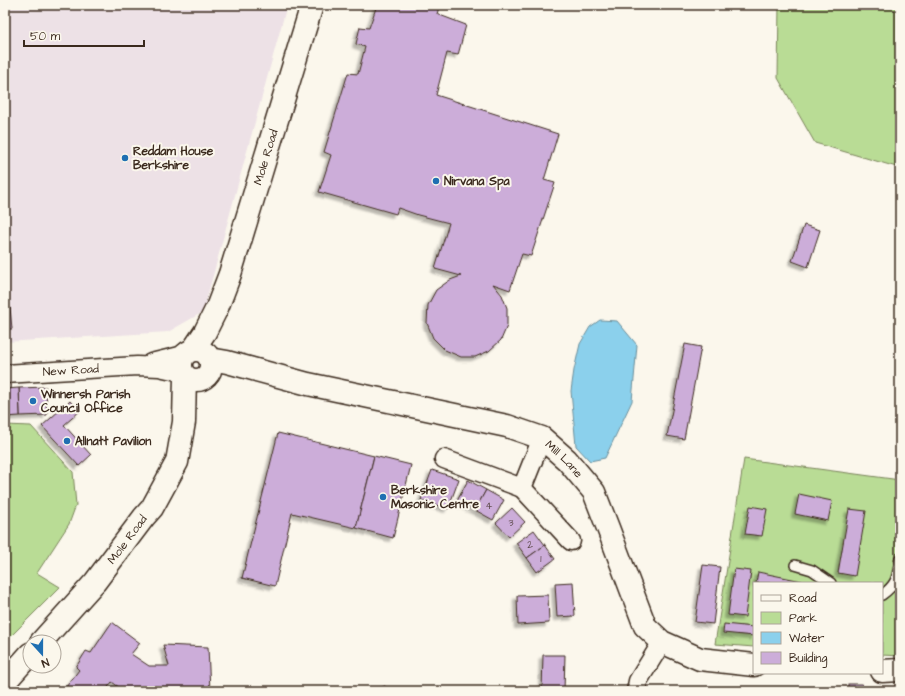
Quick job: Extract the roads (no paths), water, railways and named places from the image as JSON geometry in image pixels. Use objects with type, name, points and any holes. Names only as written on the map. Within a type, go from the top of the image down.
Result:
[{"type":"main road","name":"Mole Road","points":[[48,634],[95,582],[152,508],[177,462],[196,365],[205,332],[217,308],[230,274],[312,5]]},
{"type":"main road","name":"Mill Lane","points":[[196,365],[227,362],[308,384],[507,426],[542,438],[567,460],[594,492],[645,626],[662,642],[700,659],[753,665]]},
{"type":"main road","points":[[5,682],[22,663]]},
{"type":"main road","points":[[883,671],[900,670]]},
{"type":"street","name":"New Road","points":[[5,374],[137,366],[159,367],[196,365]]},
{"type":"street","points":[[522,488],[542,438]]},
{"type":"street","points":[[444,459],[522,488],[571,542]]},
{"type":"street","points":[[636,691],[638,681],[662,642]]},
{"type":"lane","points":[[883,594],[890,589],[896,580],[900,558]]},
{"type":"lane","points":[[795,565],[812,570],[829,582]]},
{"type":"water","points":[[600,320],[617,321],[637,345],[632,401],[605,458],[590,461],[576,446],[571,391],[580,344],[590,327]]},
{"type":"place","name":"Reddam House Berkshire","points":[[125,158]]},
{"type":"place","name":"Nirvana Spa","points":[[436,181]]},
{"type":"place","name":"Winnersh Parish Council Office","points":[[33,401]]},
{"type":"place","name":"Allnatt Pavilion","points":[[67,441]]},
{"type":"place","name":"Berkshire Masonic Centre","points":[[383,497]]}]
